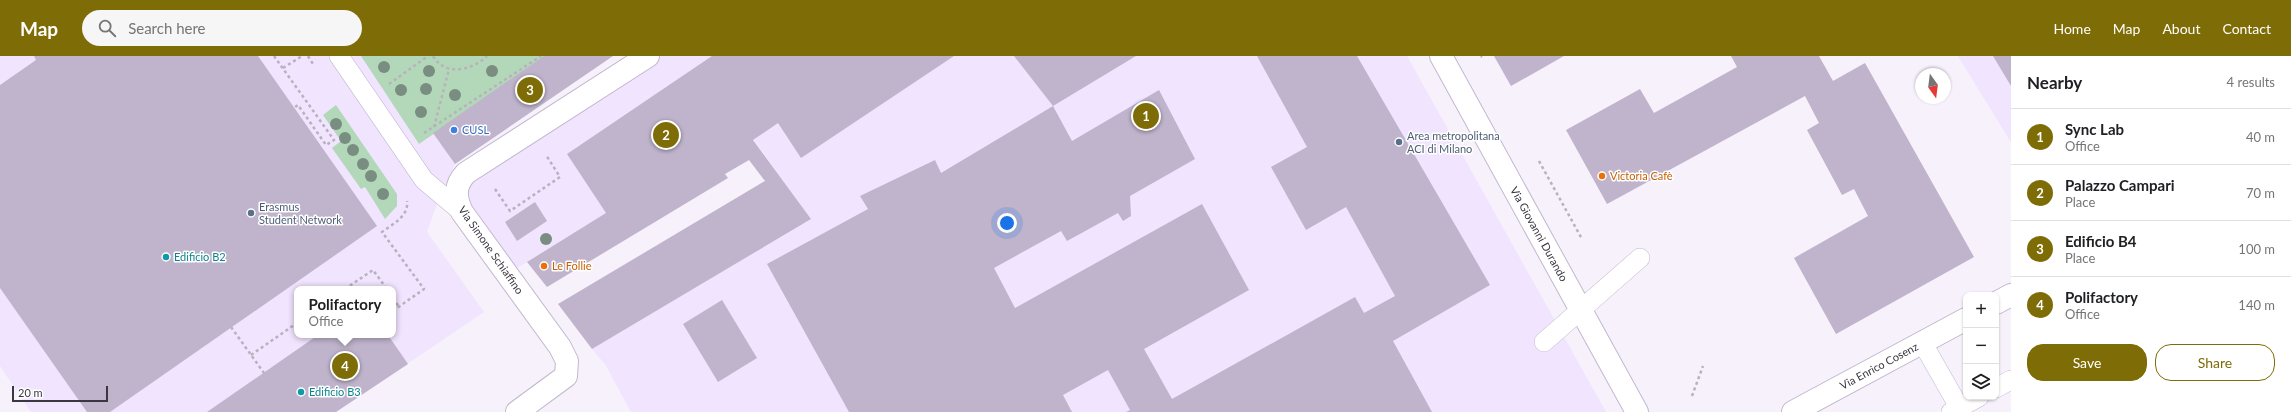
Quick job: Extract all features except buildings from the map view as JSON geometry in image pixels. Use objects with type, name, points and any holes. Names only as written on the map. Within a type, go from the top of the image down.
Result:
[{"type":"street","name":"Via Simone Schiaffino","points":[[517,412],[566,376],[568,369],[567,361],[560,347],[462,212],[457,198],[456,188],[466,173],[648,56]]},
{"type":"street","name":"Via Giovanni Durando","points":[[1441,56],[1637,412]]},
{"type":"street","points":[[1999,301],[2011,295]]},
{"type":"street","name":"Via Enrico Cosenz","points":[[1792,412],[1963,321]]},
{"type":"lane","points":[[339,56],[424,180],[462,212]]},
{"type":"lane","points":[[1544,342],[1640,258]]},
{"type":"lane","points":[[1922,342],[1955,410],[1973,400]]},
{"type":"lane","points":[[1999,386],[2011,380]]},
{"type":"path","points":[[274,56],[334,140],[326,145],[298,105],[294,108]]},
{"type":"path","points":[[283,68],[302,56]]},
{"type":"path","points":[[308,56],[316,68]]},
{"type":"path","points":[[385,86],[428,56]]},
{"type":"path","points":[[433,56],[436,62],[449,69],[467,68],[481,62],[487,56]]},
{"type":"path","points":[[425,133],[541,56]]},
{"type":"path","points":[[434,127],[449,69]]},
{"type":"path","points":[[495,189],[510,211],[560,177],[546,155]]},
{"type":"path","points":[[1539,161],[1582,239]]},
{"type":"path","points":[[396,309],[424,289],[382,232],[400,219],[408,207],[406,197]]},
{"type":"path","points":[[349,286],[373,270],[385,286]]},
{"type":"path","points":[[396,302],[399,307]]},
{"type":"path","points":[[251,355],[294,325]]},
{"type":"path","points":[[231,327],[264,373]]},
{"type":"path","points":[[1692,396],[1703,366]]},
{"type":"shaded area","points":[[0,56],[612,56],[455,164],[440,195],[427,232],[484,312],[336,412],[31,412],[0,366]]},
{"type":"shaded area","points":[[648,56],[1407,56],[1606,412],[631,412],[605,364],[592,349],[811,219],[746,129],[507,274],[458,182]]},
{"type":"shaded area","points":[[1958,56],[2011,56],[2011,142]]},
{"type":"green space","points":[[361,56],[546,56],[419,144]]},
{"type":"green space","points":[[336,105],[397,194],[397,206],[385,219],[365,187],[361,189],[332,148],[341,141],[323,115]]},
{"type":"place","name":"Edificio B4","points":[[530,90]]},
{"type":"place","name":"Sync Lab","points":[[1146,116]]},
{"type":"place","name":"CUSL","points":[[454,130]]},
{"type":"place","name":"Palazzo Campari","points":[[666,135]]},
{"type":"place","name":"Area metropolitana ACI di Milano","points":[[1399,142]]},
{"type":"place","name":"Victoria Cafè","points":[[1602,176]]},
{"type":"place","name":"Erasmus Student Network","points":[[251,213]]},
{"type":"place","name":"Edificio B2","points":[[166,257]]},
{"type":"place","name":"Le Follie","points":[[544,266]]},
{"type":"place","name":"Polifactory","points":[[345,366]]},
{"type":"place","name":"Edificio B3","points":[[301,392]]}]
